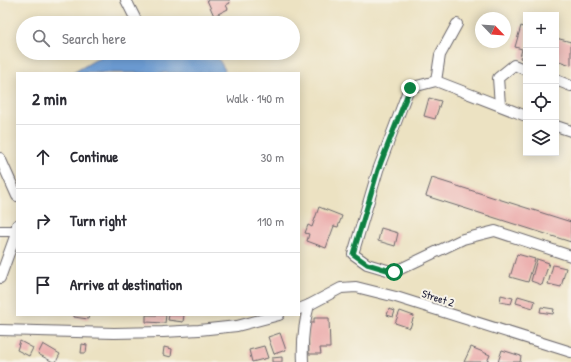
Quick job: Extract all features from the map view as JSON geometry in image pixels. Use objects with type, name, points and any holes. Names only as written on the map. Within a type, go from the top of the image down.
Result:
[{"type":"street","points":[[126,0],[134,16]]},
{"type":"street","points":[[436,81],[440,55],[457,24]]},
{"type":"street","points":[[500,105],[498,78],[514,65],[523,69]]},
{"type":"street","points":[[523,115],[436,81],[410,88],[378,170],[353,254],[367,264],[394,272],[463,239],[495,231],[571,256]]},
{"type":"street","points":[[559,81],[571,86]]},
{"type":"street","points":[[559,127],[571,131]]},
{"type":"street","points":[[0,158],[16,194]]},
{"type":"street","points":[[0,231],[16,231]]},
{"type":"street","points":[[0,278],[16,234]]},
{"type":"street","name":"Street 2","points":[[300,309],[310,305],[341,288],[356,287],[396,297],[571,352]]},
{"type":"street","points":[[303,362],[302,350],[305,324],[310,305]]},
{"type":"street","points":[[0,330],[114,333],[163,332],[237,326],[275,316]]},
{"type":"water","points":[[95,60],[219,60],[225,70],[224,72],[75,72]]},
{"type":"building","points":[[207,0],[229,0],[230,3],[226,5],[228,9],[214,16]]},
{"type":"building","points":[[521,26],[523,27],[523,59],[520,58],[522,49],[515,47]]},
{"type":"building","points":[[559,39],[571,42],[571,65],[559,61]]},
{"type":"building","points":[[429,98],[441,101],[435,119],[424,116]]},
{"type":"building","points":[[432,178],[571,222],[571,242],[426,196]]},
{"type":"building","points":[[319,207],[342,216],[338,227],[334,226],[326,248],[307,241],[309,234],[305,233],[308,225],[312,227]]},
{"type":"building","points":[[381,228],[398,233],[395,246],[378,241]]},
{"type":"building","points":[[517,254],[535,259],[528,282],[510,277]]},
{"type":"building","points":[[537,259],[549,263],[542,285],[531,281]]},
{"type":"building","points":[[553,265],[566,268],[561,287],[548,284]]},
{"type":"building","points":[[501,295],[513,298],[511,304],[500,302]]},
{"type":"building","points":[[518,296],[535,301],[533,308],[516,303]]},
{"type":"building","points":[[541,307],[554,309],[553,314],[540,312]]},
{"type":"building","points":[[389,309],[395,311],[393,317],[387,315]]},
{"type":"building","points":[[400,311],[414,316],[410,328],[395,323]]},
{"type":"building","points":[[74,316],[89,316],[88,319]]},
{"type":"building","points":[[146,316],[166,316],[165,323],[146,322]]},
{"type":"building","points":[[169,316],[184,316],[183,322],[168,320]]},
{"type":"building","points":[[314,318],[329,318],[330,348],[320,348],[321,354],[309,354],[308,323],[314,323]]},
{"type":"building","points":[[280,333],[286,350],[274,354],[268,337]]},
{"type":"building","points":[[20,341],[33,348],[29,356],[17,350]]},
{"type":"building","points":[[43,344],[60,354],[56,362],[53,362],[38,354]]},
{"type":"building","points":[[82,344],[87,345],[86,353],[81,353]]},
{"type":"building","points":[[264,346],[268,358],[252,362],[249,350]]},
{"type":"building","points":[[164,347],[172,349],[171,357],[163,355]]},
{"type":"building","points":[[471,347],[490,355],[487,362],[464,362]]},
{"type":"building","points":[[502,350],[521,356],[520,362],[498,362]]},
{"type":"building","points":[[282,357],[282,362],[272,362],[272,358]]},
{"type":"route","points":[[394,272],[367,264],[353,254],[378,170],[410,88]]}]
